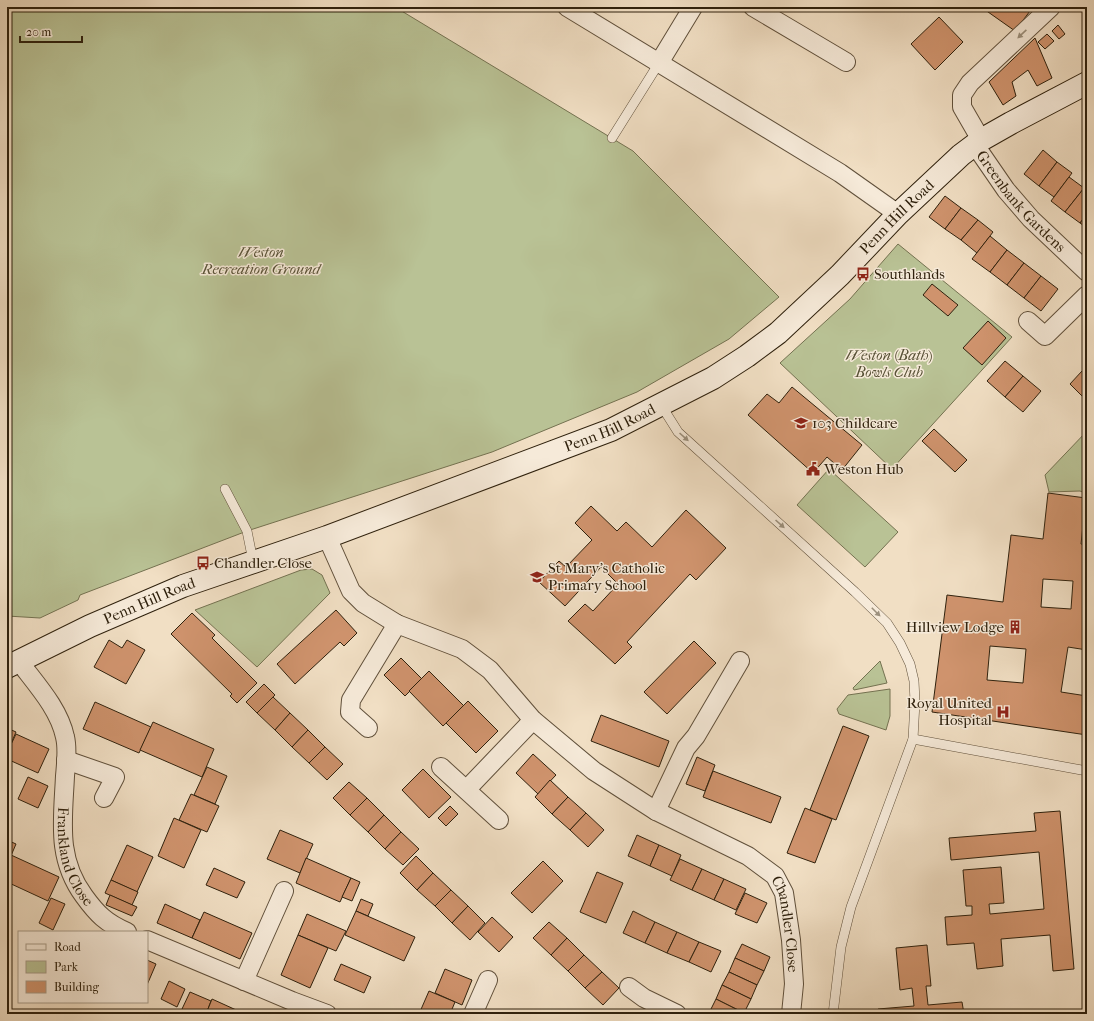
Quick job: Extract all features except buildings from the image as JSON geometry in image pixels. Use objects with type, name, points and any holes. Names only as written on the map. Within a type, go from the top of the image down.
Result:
[{"type":"street","points":[[567,7],[840,173],[898,214]]},
{"type":"street","points":[[658,63],[693,7]]},
{"type":"street","points":[[753,7],[846,62]]},
{"type":"street","points":[[978,142],[962,107],[962,95],[970,83],[1050,7]]},
{"type":"street","name":"Penn Hill Road","points":[[13,663],[170,591],[327,537],[611,430],[661,405],[748,356],[778,333],[840,275],[898,214],[942,171],[978,142],[1087,83]]},
{"type":"street","name":"Greenbank Gardens","points":[[978,142],[1006,190],[1031,219],[1087,272]]},
{"type":"street","points":[[1028,321],[1045,336],[1087,295]]},
{"type":"street","name":"Chandler Close","points":[[327,537],[351,591],[363,603],[397,624],[462,649],[490,670],[533,720],[594,772],[656,811],[748,856],[775,876],[784,893],[791,940],[794,984],[791,1014]]},
{"type":"street","points":[[368,728],[350,712],[351,700],[397,624]]},
{"type":"street","points":[[656,811],[686,748],[696,736],[740,661]]},
{"type":"street","name":"Frankland Close","points":[[13,663],[59,718],[65,738],[66,760],[63,843],[67,867],[81,892],[98,915],[125,931]]},
{"type":"street","points":[[466,789],[533,720]]},
{"type":"street","points":[[66,760],[115,777],[104,798]]},
{"type":"street","points":[[441,767],[499,820]]},
{"type":"street","points":[[244,981],[284,891]]},
{"type":"street","points":[[148,940],[327,1014]]},
{"type":"street","points":[[473,1014],[488,980]]},
{"type":"street","points":[[629,987],[644,998],[676,1014]]},
{"type":"lane","points":[[612,138],[658,63]]},
{"type":"lane","points":[[661,405],[678,432],[849,586],[887,623],[900,643],[910,664],[914,681],[916,702],[913,739],[851,907],[841,947],[833,1014]]},
{"type":"lane","points":[[225,490],[247,530],[254,561]]},
{"type":"lane","points":[[913,739],[1087,771]]},
{"type":"green space","name":"Weston Recreation Ground","points":[[7,7],[395,7],[633,151],[779,297],[729,339],[637,392],[492,452],[247,531],[80,595],[78,600],[40,618],[7,616]]},
{"type":"green space","name":"Weston (Bath) Bowls Club","points":[[898,244],[1012,337],[892,469],[780,363],[850,299]]},
{"type":"green space","points":[[1087,431],[1087,494],[1080,491],[1049,492],[1045,475]]},
{"type":"green space","points":[[829,469],[898,532],[865,567],[797,505]]},
{"type":"green space","points":[[312,569],[322,575],[330,593],[257,667],[195,610],[301,570]]},
{"type":"green space","points":[[880,661],[887,683],[854,690],[853,688]]},
{"type":"green space","points":[[890,689],[890,716],[886,730],[839,714],[837,709],[848,695]]},
{"type":"place","name":"Southlands","points":[[863,274]]},
{"type":"place","name":"103 Childcare","points":[[801,423]]},
{"type":"place","name":"Weston Hub","points":[[813,469]]},
{"type":"place","name":"Chandler Close","points":[[203,563]]},
{"type":"place","name":"St Mary's Catholic Primary School","points":[[537,577]]},
{"type":"place","name":"Hillview Lodge","points":[[1015,627]]},
{"type":"place","name":"Royal United Hospital","points":[[1003,712]]}]
